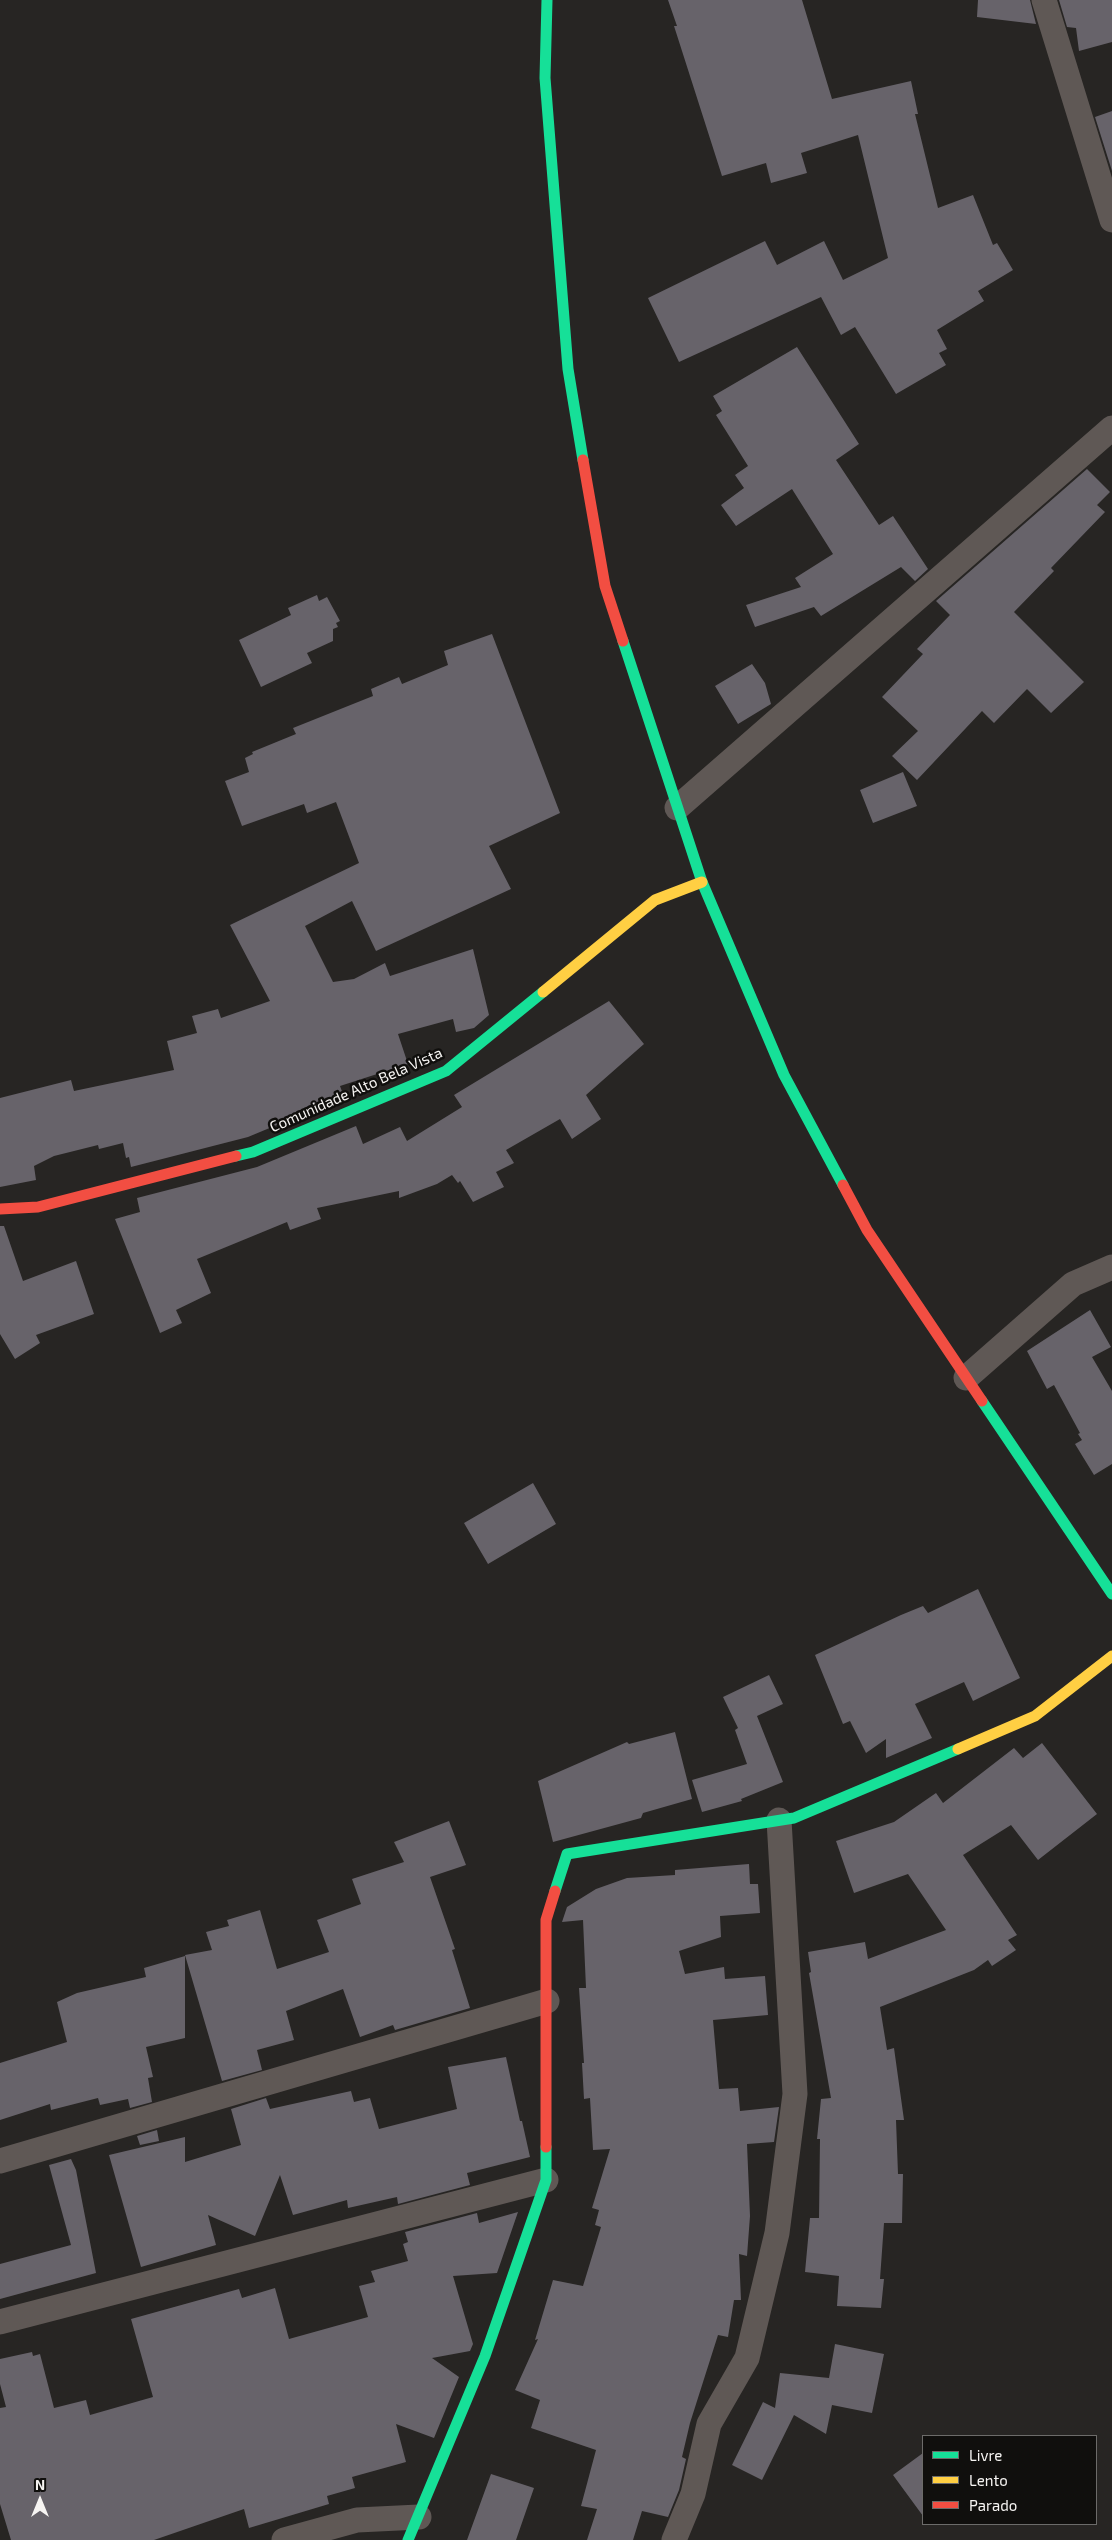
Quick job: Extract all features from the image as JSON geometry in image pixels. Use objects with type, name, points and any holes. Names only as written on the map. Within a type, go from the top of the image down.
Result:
[{"type":"street","points":[[547,0],[545,78],[570,378],[605,586],[702,882],[784,1075],[867,1230],[1112,1594]]},
{"type":"street","points":[[1044,0],[1112,220]]},
{"type":"street","points":[[677,808],[1112,428]]},
{"type":"street","name":"Comunidade Alto Bela Vista","points":[[0,1210],[38,1207],[253,1152],[446,1071],[655,900],[702,882]]},
{"type":"street","points":[[966,1378],[1073,1284],[1112,1267]]},
{"type":"street","points":[[408,2540],[485,2356],[546,2180],[546,1920],[567,1854],[794,1818],[1035,1716],[1112,1656]]},
{"type":"street","points":[[674,2540],[693,2494],[709,2424],[748,2358],[777,2233],[794,2094],[779,1820]]},
{"type":"street","points":[[0,2161],[547,2001]]},
{"type":"street","points":[[0,2322],[546,2180]]},
{"type":"street","points":[[284,2540],[357,2520],[419,2517]]},
{"type":"building","points":[[668,0],[802,0],[832,99],[911,81],[918,114],[915,114],[938,208],[973,195],[993,245],[997,243],[1013,270],[978,291],[984,301],[937,330],[947,349],[939,353],[946,365],[896,394],[855,327],[841,335],[821,297],[679,362],[648,298],[765,241],[777,265],[824,241],[843,280],[888,258],[858,135],[801,153],[807,173],[771,183],[766,163],[722,176],[674,26],[677,26]]},
{"type":"building","points":[[978,0],[1030,0],[1036,24],[977,17]]},
{"type":"building","points":[[1059,0],[1112,0],[1112,42],[1079,51],[1076,28],[1067,27]]},
{"type":"building","points":[[1112,111],[1112,171],[1095,117]]},
{"type":"building","points":[[797,347],[859,444],[836,460],[879,525],[893,516],[928,569],[915,581],[901,567],[821,616],[814,607],[755,627],[746,605],[801,587],[795,578],[833,554],[792,489],[736,526],[721,505],[744,488],[735,475],[748,466],[716,415],[722,411],[713,396]]},
{"type":"building","points":[[1087,469],[1110,492],[1097,505],[1105,512],[1051,568],[1054,571],[1014,612],[1084,682],[1051,713],[1027,689],[994,723],[982,711],[917,780],[892,756],[918,731],[882,697],[923,654],[917,649],[950,615],[936,601]]},
{"type":"building","points":[[317,595],[319,601],[327,597],[340,621],[336,623],[338,627],[333,629],[333,641],[307,653],[312,663],[261,687],[239,640],[291,615],[288,608]]},
{"type":"building","points":[[492,634],[560,813],[489,846],[511,889],[376,951],[352,901],[305,926],[333,982],[354,979],[385,963],[390,976],[473,949],[489,1015],[474,1028],[456,1032],[453,1019],[398,1034],[408,1064],[340,1086],[344,1097],[248,1137],[131,1167],[129,1157],[126,1158],[123,1143],[99,1149],[98,1145],[54,1156],[34,1166],[36,1180],[0,1187],[0,1098],[71,1080],[74,1091],[174,1070],[167,1041],[197,1033],[192,1016],[218,1009],[221,1018],[270,1001],[230,925],[359,863],[336,802],[307,813],[304,804],[242,826],[225,781],[249,772],[245,758],[253,754],[252,752],[296,734],[293,728],[373,696],[371,689],[399,677],[402,684],[448,665],[444,651]]},
{"type":"building","points":[[752,664],[765,683],[771,704],[738,724],[715,686]]},
{"type":"building","points":[[903,772],[917,806],[873,823],[860,790]]},
{"type":"building","points":[[609,1001],[644,1044],[586,1095],[601,1119],[572,1139],[560,1119],[506,1150],[514,1163],[496,1172],[504,1187],[473,1202],[460,1181],[458,1183],[452,1175],[437,1184],[399,1198],[399,1191],[317,1208],[321,1219],[290,1230],[287,1222],[197,1259],[211,1293],[176,1310],[182,1323],[160,1333],[115,1219],[140,1212],[137,1198],[257,1167],[356,1126],[363,1144],[400,1127],[407,1141],[462,1107],[454,1095]]},
{"type":"building","points":[[0,1226],[4,1226],[23,1281],[76,1261],[94,1314],[36,1335],[40,1343],[15,1359],[0,1334]]},
{"type":"building","points":[[1090,1310],[1111,1347],[1092,1357],[1112,1391],[1112,1464],[1094,1475],[1075,1444],[1082,1440],[1078,1434],[1080,1433],[1054,1385],[1047,1389],[1027,1351]]},
{"type":"building","points":[[533,1483],[556,1524],[488,1564],[464,1523]]},
{"type":"building","points":[[978,1589],[1020,1678],[973,1701],[964,1682],[915,1704],[932,1738],[886,1758],[886,1739],[866,1753],[850,1721],[843,1724],[815,1655],[923,1606],[928,1613]]},
{"type":"building","points":[[769,1675],[783,1704],[757,1716],[783,1782],[741,1799],[742,1801],[702,1812],[692,1780],[747,1764],[735,1730],[738,1728],[723,1697]]},
{"type":"building","points":[[675,1732],[692,1799],[643,1813],[641,1818],[553,1842],[538,1781],[627,1742],[629,1744]]},
{"type":"building","points":[[1042,1743],[1097,1814],[1038,1860],[1011,1825],[963,1855],[1017,1935],[1008,1940],[1016,1950],[992,1966],[988,1960],[974,1970],[880,2007],[887,2050],[894,2048],[904,2120],[896,2120],[898,2174],[903,2174],[902,2223],[884,2223],[880,2279],[884,2279],[881,2308],[837,2306],[839,2276],[805,2272],[810,2218],[819,2218],[820,2139],[817,2139],[821,2099],[831,2098],[809,1973],[811,1972],[808,1952],[865,1942],[868,1959],[946,1930],[908,1874],[854,1893],[836,1841],[894,1822],[936,1793],[943,1803],[1014,1748],[1023,1758]]},
{"type":"building","points":[[449,1821],[466,1865],[430,1877],[455,1949],[452,1950],[470,2008],[395,2030],[393,2025],[360,2037],[343,1989],[286,2011],[294,2040],[257,2050],[262,2070],[222,2081],[185,1955],[212,1950],[206,1932],[229,1926],[227,1920],[260,1910],[277,1969],[329,1952],[317,1920],[361,1904],[352,1879],[404,1862],[394,1842]]},
{"type":"building","points":[[749,1864],[750,1884],[758,1884],[760,1913],[720,1916],[721,1937],[679,1951],[685,1974],[724,1967],[725,1979],[765,1976],[768,2015],[713,2020],[719,2089],[738,2088],[740,2111],[779,2107],[774,2142],[747,2144],[750,2216],[747,2256],[739,2254],[741,2300],[734,2300],[728,2337],[718,2335],[690,2423],[682,2457],[686,2459],[679,2490],[668,2517],[642,2511],[633,2540],[587,2540],[597,2509],[581,2506],[596,2450],[531,2428],[540,2400],[515,2390],[538,2339],[535,2340],[553,2280],[583,2286],[601,2227],[595,2225],[599,2210],[592,2208],[610,2149],[593,2150],[590,2098],[584,2099],[582,2063],[584,2063],[579,1988],[586,1988],[583,1920],[562,1922],[567,1907],[596,1889],[627,1878],[675,1875],[675,1870]]},
{"type":"building","points":[[185,1956],[185,2038],[146,2047],[153,2077],[148,2078],[152,2102],[130,2108],[128,2099],[100,2105],[98,2098],[51,2110],[50,2104],[0,2120],[0,2063],[67,2042],[57,2002],[77,1993],[146,1977],[144,1968]]},
{"type":"building","points":[[506,2057],[530,2157],[467,2173],[470,2185],[398,2204],[397,2197],[348,2208],[347,2200],[293,2215],[280,2175],[255,2236],[208,2215],[216,2245],[141,2267],[109,2155],[185,2137],[185,2162],[241,2145],[231,2109],[266,2098],[270,2109],[351,2091],[354,2102],[370,2098],[379,2129],[457,2109],[448,2067]]},
{"type":"building","points":[[157,2130],[159,2141],[140,2145],[137,2136]]},
{"type":"building","points":[[71,2159],[76,2170],[96,2273],[0,2299],[0,2264],[71,2245],[49,2165]]},
{"type":"building","points":[[518,2212],[497,2273],[453,2276],[473,2344],[470,2351],[432,2358],[459,2377],[434,2438],[396,2424],[406,2462],[352,2477],[355,2488],[327,2496],[329,2504],[249,2528],[244,2509],[154,2540],[11,2540],[0,2504],[0,2408],[6,2407],[0,2384],[0,2359],[32,2352],[33,2356],[40,2354],[54,2408],[86,2400],[90,2415],[153,2397],[131,2319],[239,2289],[242,2298],[275,2288],[289,2339],[368,2317],[359,2286],[375,2282],[371,2271],[408,2261],[403,2244],[408,2242],[405,2232],[477,2213],[479,2223]]},
{"type":"building","points":[[835,2344],[884,2354],[872,2413],[832,2405],[826,2434],[794,2415],[762,2480],[732,2465],[763,2402],[775,2408],[780,2373],[829,2378]]},
{"type":"building","points":[[922,2454],[922,2515],[893,2475]]},
{"type":"building","points":[[491,2474],[534,2488],[516,2540],[467,2540]]},
{"type":"traffic: fast","points":[[547,0],[545,78],[568,369],[583,460]]},
{"type":"traffic: fast","points":[[623,641],[702,882],[784,1075],[843,1185]]},
{"type":"traffic: fast","points":[[236,1156],[253,1152],[446,1071],[543,992]]},
{"type":"traffic: fast","points":[[982,1401],[1112,1594]]},
{"type":"traffic: fast","points":[[555,1891],[567,1854],[794,1818],[958,1749]]},
{"type":"traffic: fast","points":[[408,2540],[485,2356],[546,2180],[546,2147]]},
{"type":"traffic: slow","points":[[543,992],[655,900],[702,882]]},
{"type":"traffic: slow","points":[[958,1749],[1035,1716],[1112,1656]]},
{"type":"traffic: jam","points":[[583,460],[605,586],[623,641]]},
{"type":"traffic: jam","points":[[0,1209],[38,1207],[236,1156]]},
{"type":"traffic: jam","points":[[843,1185],[867,1230],[982,1401]]},
{"type":"traffic: jam","points":[[546,2147],[546,1920],[555,1891]]}]
